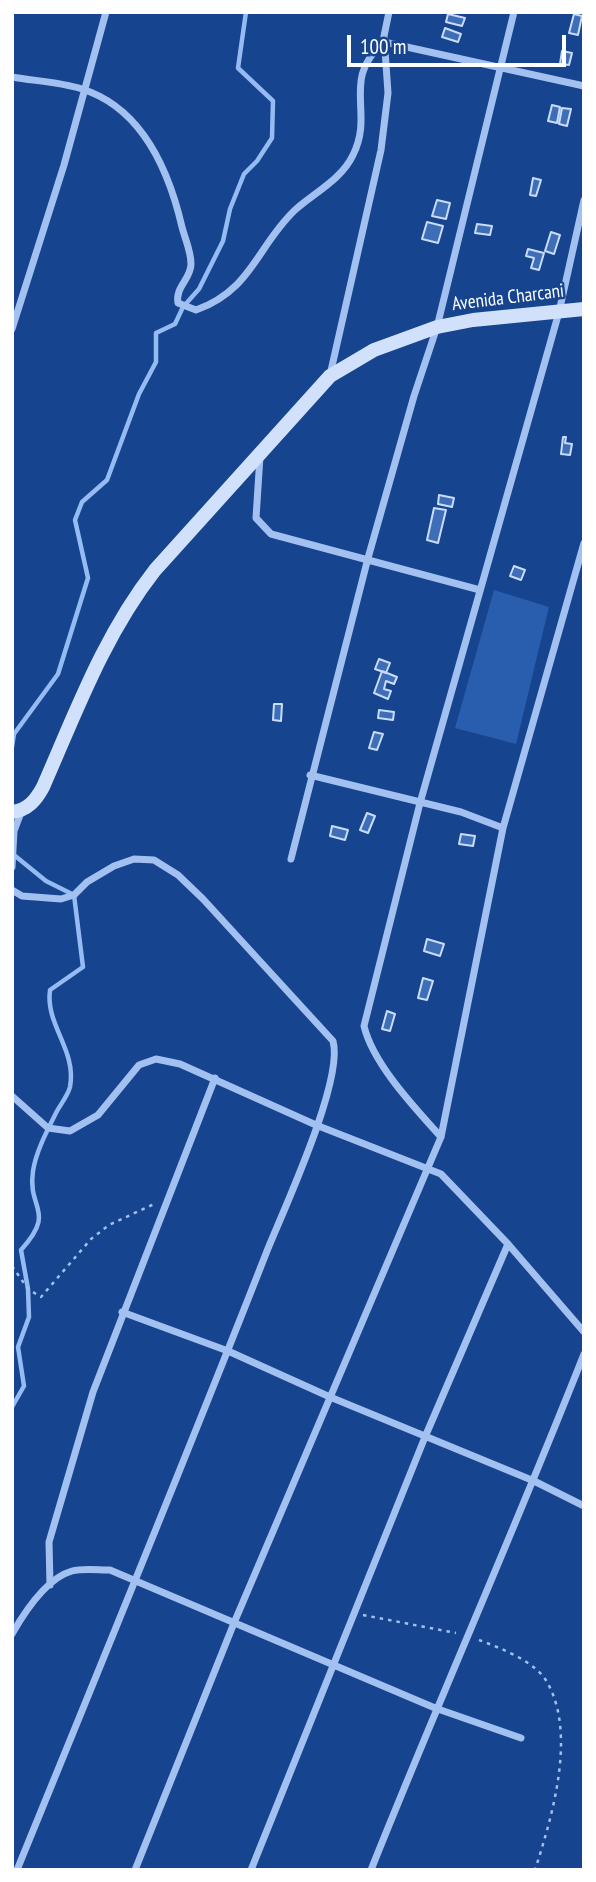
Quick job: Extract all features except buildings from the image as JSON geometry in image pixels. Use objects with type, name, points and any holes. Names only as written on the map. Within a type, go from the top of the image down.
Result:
[{"type":"main road","name":"Avenida Charcani","points":[[17,811],[35,801],[43,787],[111,635],[131,601],[155,570],[330,376],[374,349],[437,327],[473,320],[584,309]]},
{"type":"street","points":[[12,329],[64,164],[106,12]]},
{"type":"street","points":[[330,376],[381,150],[388,93],[384,42],[389,12]]},
{"type":"street","points":[[291,859],[310,775],[368,558],[414,396],[437,327],[514,12]]},
{"type":"street","points":[[12,77],[83,89],[119,110],[147,138],[169,179],[191,265],[177,299],[183,307],[196,310],[225,297],[243,281],[294,211],[327,185],[353,156],[361,129],[358,83],[362,68],[384,42]]},
{"type":"street","points":[[384,42],[584,86]]},
{"type":"street","points":[[441,1137],[402,1092],[367,1037],[364,1026],[420,803],[559,312],[584,201]]},
{"type":"street","points":[[260,456],[256,518],[271,534],[480,590]]},
{"type":"street","points":[[135,1870],[234,1623],[425,1167],[441,1137],[503,828],[584,543]]},
{"type":"street","points":[[310,775],[461,812],[503,828]]},
{"type":"street","points":[[12,867],[17,811]]},
{"type":"street","points":[[12,890],[22,896],[61,900],[74,895],[87,882],[114,866],[134,859],[154,860],[178,875],[333,1041],[335,1063],[316,1125],[228,1351],[16,1870]]},
{"type":"street","points":[[12,1096],[48,1128],[70,1131],[98,1115],[139,1065],[156,1059],[180,1064],[316,1125],[441,1174],[508,1244],[584,1332]]},
{"type":"street","points":[[50,1586],[49,1542],[93,1392],[215,1079]]},
{"type":"street","points":[[251,1870],[425,1437],[508,1244]]},
{"type":"street","points":[[122,1312],[228,1351],[330,1397],[534,1481],[584,1506]]},
{"type":"street","points":[[371,1870],[435,1708],[534,1481],[584,1354]]},
{"type":"street","points":[[12,1634],[21,1618],[50,1586],[70,1571],[110,1570],[435,1708],[521,1738]]},
{"type":"path","points":[[12,1266],[28,1289],[41,1297],[74,1257],[109,1224],[170,1197]]},
{"type":"path","points":[[353,1613],[467,1635],[523,1661],[546,1680],[554,1702],[560,1738],[558,1779],[549,1824],[535,1870]]},
{"type":"shaded area","points":[[494,590],[549,607],[516,744],[455,728]]},
{"type":"waterway","points":[[12,747],[14,734],[58,674],[88,578],[75,520],[82,502],[107,480],[139,394],[156,362],[156,333],[175,324],[183,307],[199,289],[223,241],[230,209],[244,174],[257,161],[272,138],[273,101],[238,68],[246,12]]},
{"type":"waterway","points":[[12,1407],[24,1386],[18,1347],[29,1317],[28,1289],[21,1250],[32,1237],[39,1218],[32,1184],[33,1171],[43,1140],[70,1087],[69,1061],[52,1015],[50,990],[83,967],[74,895],[46,881],[14,855]]}]
